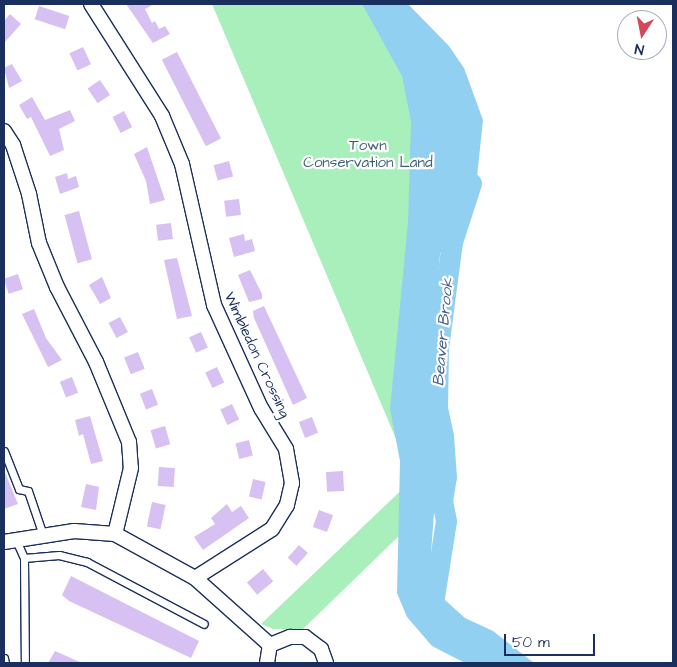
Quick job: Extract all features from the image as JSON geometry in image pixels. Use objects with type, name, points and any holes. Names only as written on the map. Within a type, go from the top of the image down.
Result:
[{"type":"street","name":"Wimbledon Crossing","points":[[91,4],[162,116],[182,164],[214,305],[261,408],[286,449],[292,483],[287,506],[272,529],[195,578]]},
{"type":"street","points":[[4,131],[13,145],[29,194],[39,243],[57,287],[96,362],[128,442],[131,468],[115,534]]},
{"type":"street","points":[[10,541],[74,531],[115,534],[195,578],[270,645]]},
{"type":"street","points":[[270,645],[290,637],[305,637],[321,649],[326,663]]},
{"type":"street","points":[[267,663],[270,645]]},
{"type":"lane","points":[[4,451],[19,489],[28,492],[43,535]]},
{"type":"lane","points":[[10,541],[24,558],[25,663]]},
{"type":"lane","points":[[24,558],[59,555],[87,562],[204,624]]},
{"type":"lane","points":[[4,658],[5,663]]},
{"type":"green space","name":"Town Conservation Land","points":[[212,4],[381,4],[454,134],[422,297],[434,502],[303,629],[273,629],[261,624],[413,479]]},
{"type":"water","points":[[362,4],[408,4],[449,46],[464,68],[483,120],[477,177],[440,254],[435,311],[442,408],[431,553],[433,579],[445,600],[465,618],[493,631],[534,663],[465,663],[432,646],[407,617],[397,593],[400,461],[390,409],[408,222],[411,122],[402,76]]},
{"type":"building","points":[[126,4],[154,4],[145,9],[152,23],[155,21],[159,29],[165,26],[170,34],[153,43]]},
{"type":"building","points":[[39,6],[69,16],[65,29],[35,19]]},
{"type":"building","points":[[10,14],[21,24],[4,43],[4,21]]},
{"type":"building","points":[[83,47],[91,64],[77,71],[69,53]]},
{"type":"building","points":[[177,52],[221,138],[206,146],[162,60]]},
{"type":"building","points":[[12,64],[22,81],[9,88],[4,68]]},
{"type":"building","points":[[100,80],[110,95],[98,103],[88,88]]},
{"type":"building","points":[[32,97],[45,120],[70,110],[75,121],[59,129],[64,150],[50,156],[31,117],[27,119],[19,105]]},
{"type":"building","points":[[124,111],[132,127],[121,133],[112,117]]},
{"type":"building","points":[[147,147],[165,200],[150,204],[146,181],[134,154]]},
{"type":"building","points":[[229,161],[233,176],[218,181],[214,165]]},
{"type":"building","points":[[67,173],[68,179],[76,176],[79,187],[60,194],[55,177]]},
{"type":"building","points":[[239,199],[241,215],[226,217],[224,201]]},
{"type":"building","points":[[79,211],[92,259],[77,263],[65,215]]},
{"type":"building","points":[[171,223],[173,239],[158,241],[156,225]]},
{"type":"building","points":[[244,234],[245,241],[252,239],[255,251],[234,257],[229,238]]},
{"type":"building","points":[[177,258],[192,316],[177,319],[164,260]]},
{"type":"building","points":[[250,270],[262,294],[262,299],[249,302],[238,275]]},
{"type":"building","points":[[18,274],[23,289],[9,294],[4,279]]},
{"type":"building","points":[[102,277],[111,298],[100,304],[89,285]]},
{"type":"building","points":[[264,306],[307,398],[293,405],[254,318],[253,311]]},
{"type":"building","points":[[34,309],[46,338],[62,360],[48,367],[22,314]]},
{"type":"building","points":[[120,317],[128,332],[117,338],[109,323]]},
{"type":"building","points":[[201,332],[208,348],[196,353],[189,337]]},
{"type":"building","points":[[138,352],[145,369],[131,374],[124,358]]},
{"type":"building","points":[[217,367],[224,382],[212,388],[205,372]]},
{"type":"building","points":[[72,377],[78,393],[66,398],[60,382]]},
{"type":"building","points":[[152,389],[158,405],[146,410],[140,394]]},
{"type":"building","points":[[232,404],[239,419],[227,425],[220,409]]},
{"type":"building","points":[[90,416],[103,461],[91,464],[83,434],[79,436],[75,420]]},
{"type":"building","points":[[312,417],[318,433],[305,438],[299,422]]},
{"type":"building","points":[[165,426],[170,444],[156,448],[151,430]]},
{"type":"building","points":[[249,440],[253,456],[239,459],[235,443]]},
{"type":"building","points":[[159,467],[175,468],[174,487],[158,486]]},
{"type":"building","points":[[4,470],[18,504],[4,509]]},
{"type":"building","points":[[343,471],[344,491],[327,492],[326,472]]},
{"type":"building","points":[[253,479],[266,482],[262,499],[249,497]]},
{"type":"building","points":[[86,484],[99,487],[96,510],[81,507]]},
{"type":"building","points":[[152,502],[166,505],[160,529],[147,526]]},
{"type":"building","points":[[227,504],[232,512],[241,506],[249,518],[203,550],[194,537],[215,524],[211,518]]},
{"type":"building","points":[[319,510],[333,515],[327,532],[313,527]]},
{"type":"building","points":[[299,545],[308,553],[297,566],[288,558]]},
{"type":"building","points":[[263,569],[273,581],[257,595],[247,582]]},
{"type":"building","points":[[71,576],[199,641],[191,658],[69,601],[62,595]]},
{"type":"building","points":[[55,651],[82,663],[48,663]]},
{"type":"waterway","name":"Beaver Brook","points":[[432,610],[446,521],[442,501],[446,477],[443,436],[437,407],[438,348],[452,242],[471,183]]}]
